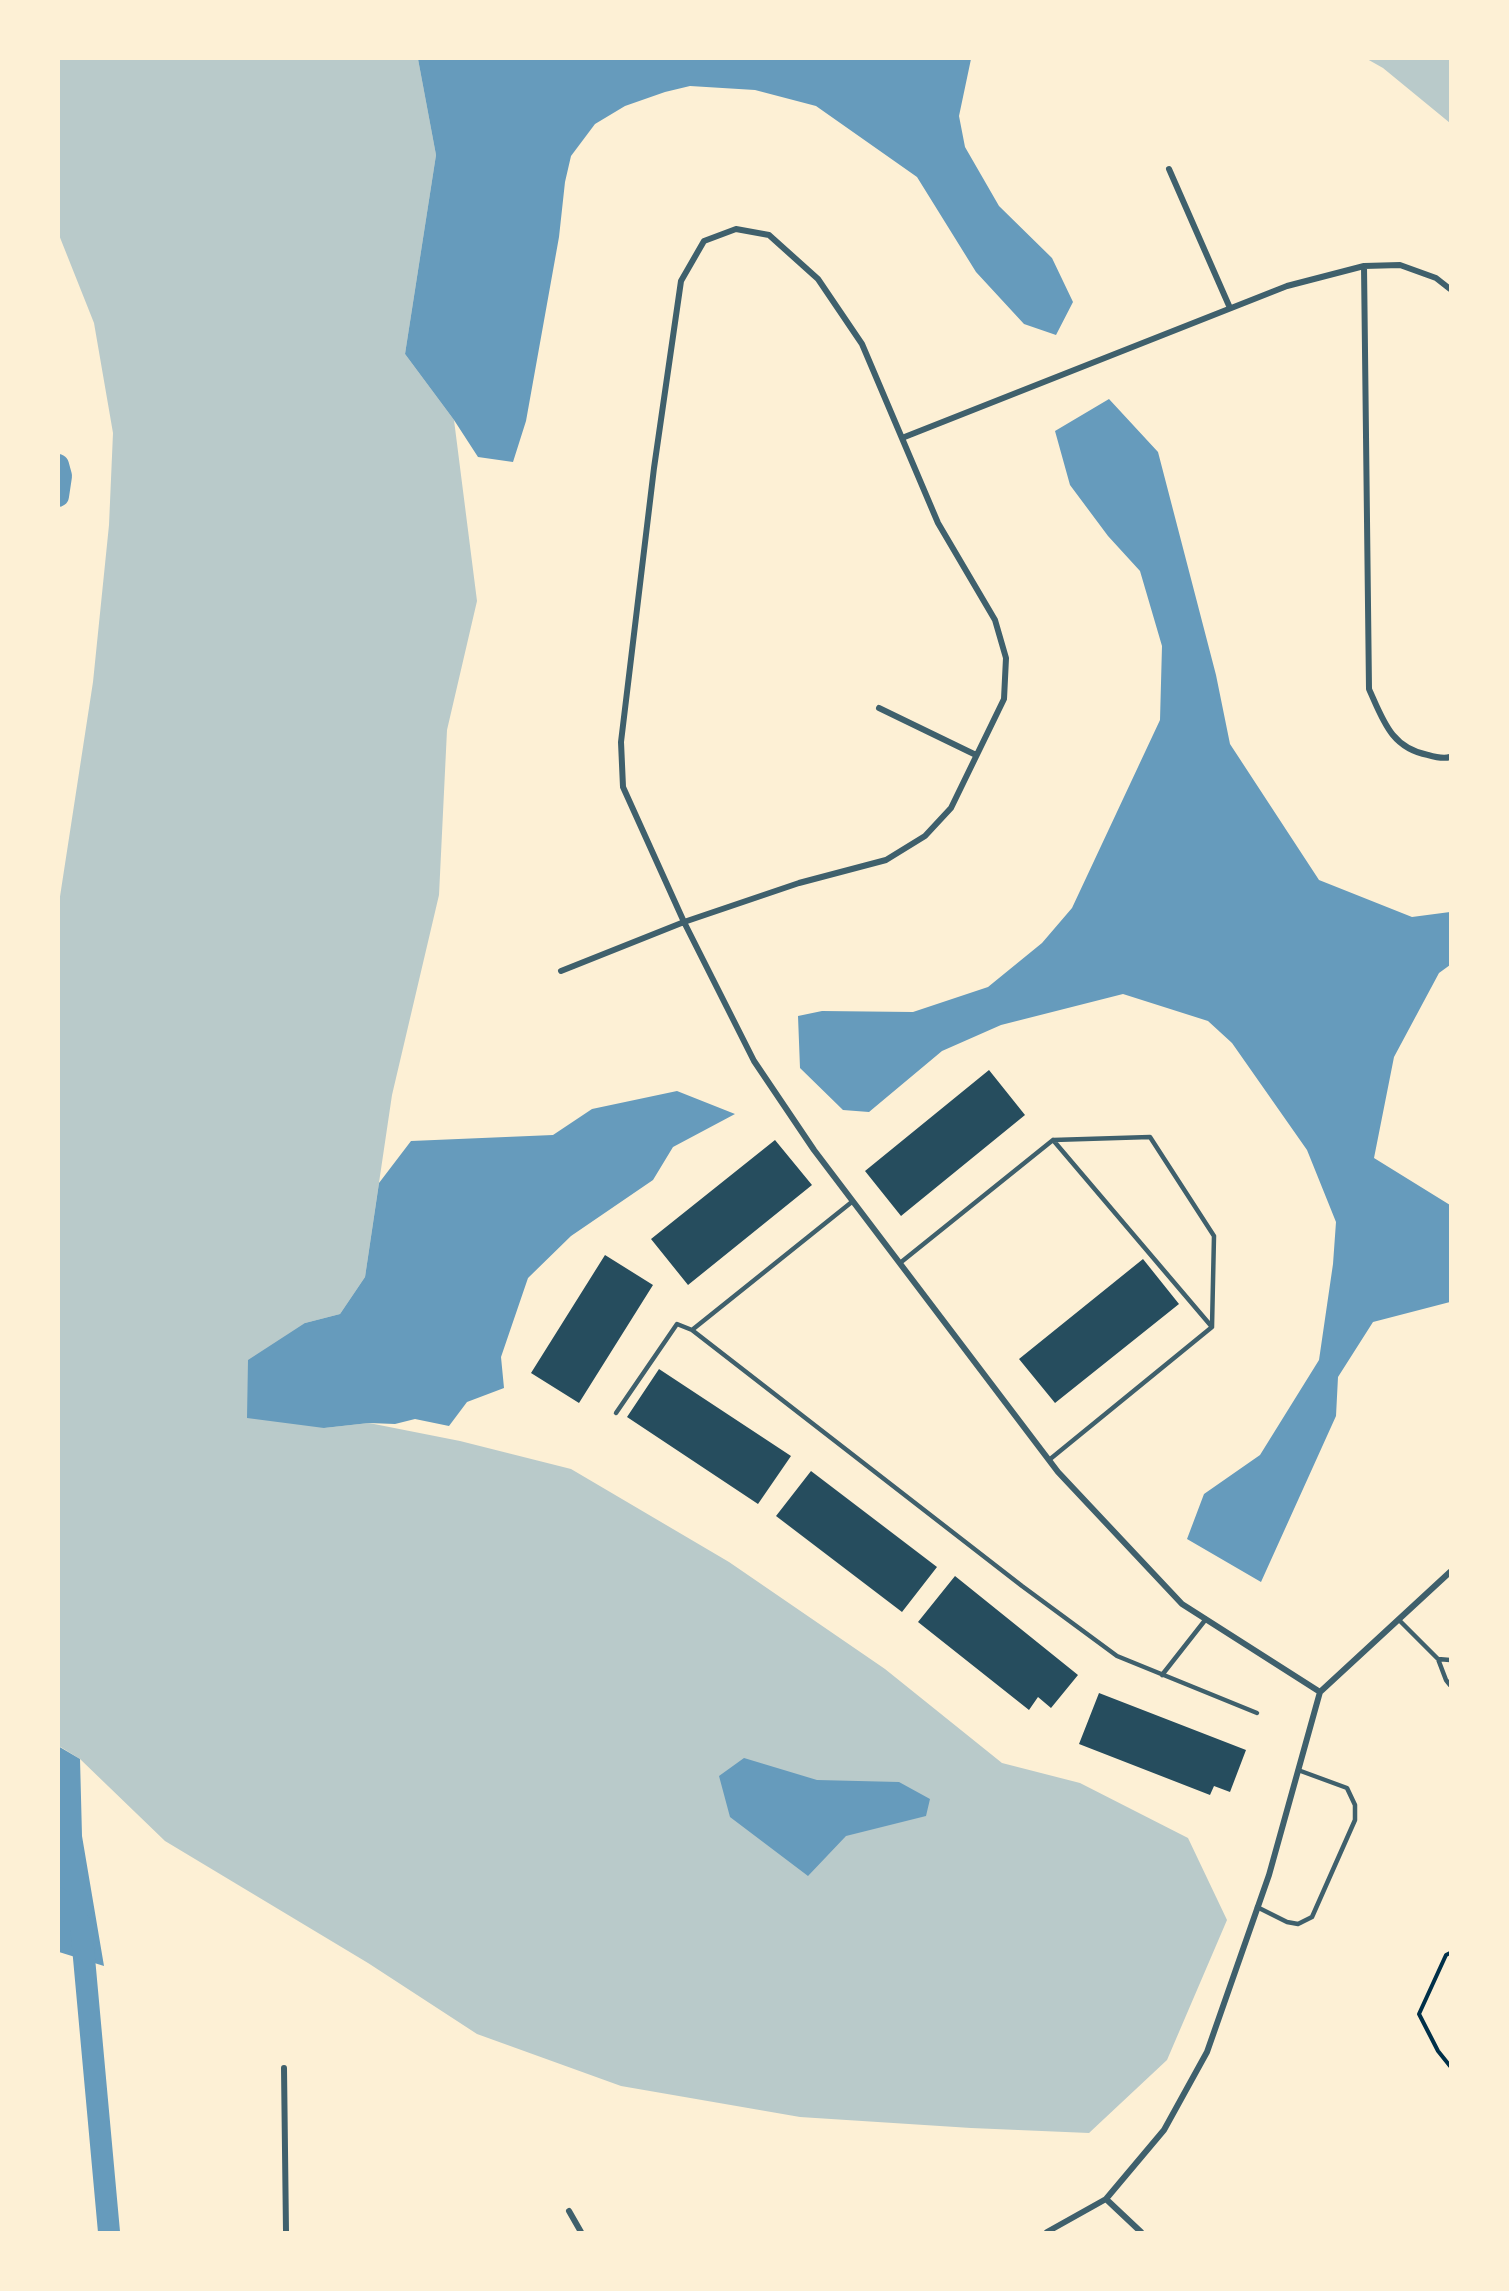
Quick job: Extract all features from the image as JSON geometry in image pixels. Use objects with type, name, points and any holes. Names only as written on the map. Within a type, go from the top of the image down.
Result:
[{"type":"street","points":[[1169,170],[1230,308]]},
{"type":"street","points":[[561,971],[684,922],[799,883],[886,861],[925,836],[951,808],[1004,699],[1006,658],[995,620],[938,523],[862,344],[818,279],[769,235],[736,229],[704,241],[681,280],[654,468],[621,742],[623,787],[684,922],[754,1061],[814,1150],[1058,1472],[1182,1604],[1320,1692]]},
{"type":"street","points":[[902,438],[1287,285],[1364,266],[1400,265],[1436,278],[1450,289]]},
{"type":"street","points":[[1364,266],[1369,689],[1387,730],[1411,752],[1450,757]]},
{"type":"street","points":[[879,708],[976,755]]},
{"type":"street","points":[[1047,2232],[1106,2199],[1164,2130],[1207,2052],[1257,1907],[1320,1692],[1450,1572]]},
{"type":"street","points":[[285,2068],[286,2232]]},
{"type":"street","points":[[1106,2199],[1141,2232]]},
{"type":"street","points":[[569,2211],[581,2232]]},
{"type":"lane","points":[[900,1263],[1053,1140],[1150,1137],[1214,1236],[1212,1327],[1049,1460]]},
{"type":"lane","points":[[1053,1140],[1212,1327]]},
{"type":"lane","points":[[692,1330],[853,1201]]},
{"type":"lane","points":[[616,1413],[677,1324],[692,1330],[1022,1586],[1117,1656],[1257,1713]]},
{"type":"lane","points":[[1162,1675],[1206,1619]]},
{"type":"lane","points":[[1399,1620],[1438,1659],[1450,1685]]},
{"type":"lane","points":[[1438,1659],[1450,1660]]},
{"type":"lane","points":[[1257,1907],[1287,1922],[1298,1924],[1312,1917],[1355,1820],[1355,1805],[1347,1788],[1298,1770]]},
{"type":"path","points":[[1450,1953],[1446,1955],[1419,2014],[1437,2051],[1450,2066]]},
{"type":"shaded area","points":[[59,59],[418,59],[436,155],[405,354],[454,420],[477,601],[447,730],[439,895],[392,1095],[365,1277],[340,1314],[305,1323],[324,1428],[369,1423],[460,1441],[571,1469],[729,1562],[885,1669],[1002,1763],[1080,1783],[1188,1838],[1227,1920],[1167,2060],[1089,2133],[800,2117],[621,2086],[477,2034],[368,1963],[165,1841],[80,1759],[59,1746],[59,903],[93,682],[109,525],[113,433],[94,323],[59,235]]},
{"type":"shaded area","points":[[1367,59],[1450,59],[1450,123],[1383,68]]},
{"type":"water","points":[[418,59],[971,59],[959,116],[965,147],[999,206],[1052,258],[1073,302],[1056,335],[1024,324],[976,272],[917,177],[816,106],[755,90],[690,86],[665,92],[625,106],[595,124],[571,156],[526,421],[513,462],[478,457],[454,420],[405,354],[436,155]]},
{"type":"water","points":[[1109,399],[1158,452],[1216,675],[1230,744],[1319,880],[1412,917],[1450,912],[1450,965],[1439,973],[1394,1057],[1374,1158],[1450,1205],[1450,1302],[1373,1322],[1338,1377],[1336,1416],[1261,1582],[1187,1539],[1204,1494],[1260,1455],[1319,1360],[1333,1264],[1336,1222],[1307,1150],[1232,1043],[1208,1021],[1123,994],[1001,1025],[942,1051],[869,1112],[843,1110],[800,1068],[798,1016],[822,1011],[913,1012],[988,987],[1042,943],[1072,908],[1160,720],[1162,646],[1140,571],[1108,536],[1070,485],[1055,431]]},
{"type":"water","points":[[677,1091],[735,1114],[673,1147],[653,1180],[571,1236],[528,1278],[501,1357],[504,1388],[467,1402],[449,1426],[415,1419],[395,1424],[369,1423],[324,1428],[247,1418],[248,1360],[305,1323],[340,1314],[365,1277],[379,1183],[411,1141],[553,1135],[592,1109]]},
{"type":"water","points":[[58,1746],[80,1759],[82,1836],[104,1966],[59,1952]]},
{"type":"water","points":[[744,1758],[817,1780],[899,1782],[930,1799],[926,1816],[846,1836],[808,1876],[730,1817],[719,1776]]},
{"type":"building","points":[[989,1070],[1025,1115],[901,1216],[865,1171]]},
{"type":"building","points":[[775,1140],[812,1185],[688,1285],[651,1239]]},
{"type":"building","points":[[605,1255],[653,1285],[579,1403],[531,1373]]},
{"type":"building","points":[[1143,1259],[1179,1304],[1055,1403],[1019,1359]]},
{"type":"building","points":[[659,1369],[791,1456],[758,1504],[627,1417]]},
{"type":"building","points":[[811,1471],[937,1567],[902,1612],[776,1516]]},
{"type":"building","points":[[955,1576],[1078,1675],[1051,1708],[1038,1697],[1029,1710],[918,1622]]},
{"type":"building","points":[[1099,1693],[1246,1750],[1230,1792],[1214,1786],[1210,1795],[1079,1744]]},
{"type":"waterway","points":[[58,465],[61,476],[58,496]]},
{"type":"waterway","points":[[58,1898],[81,1925],[109,2232]]}]
